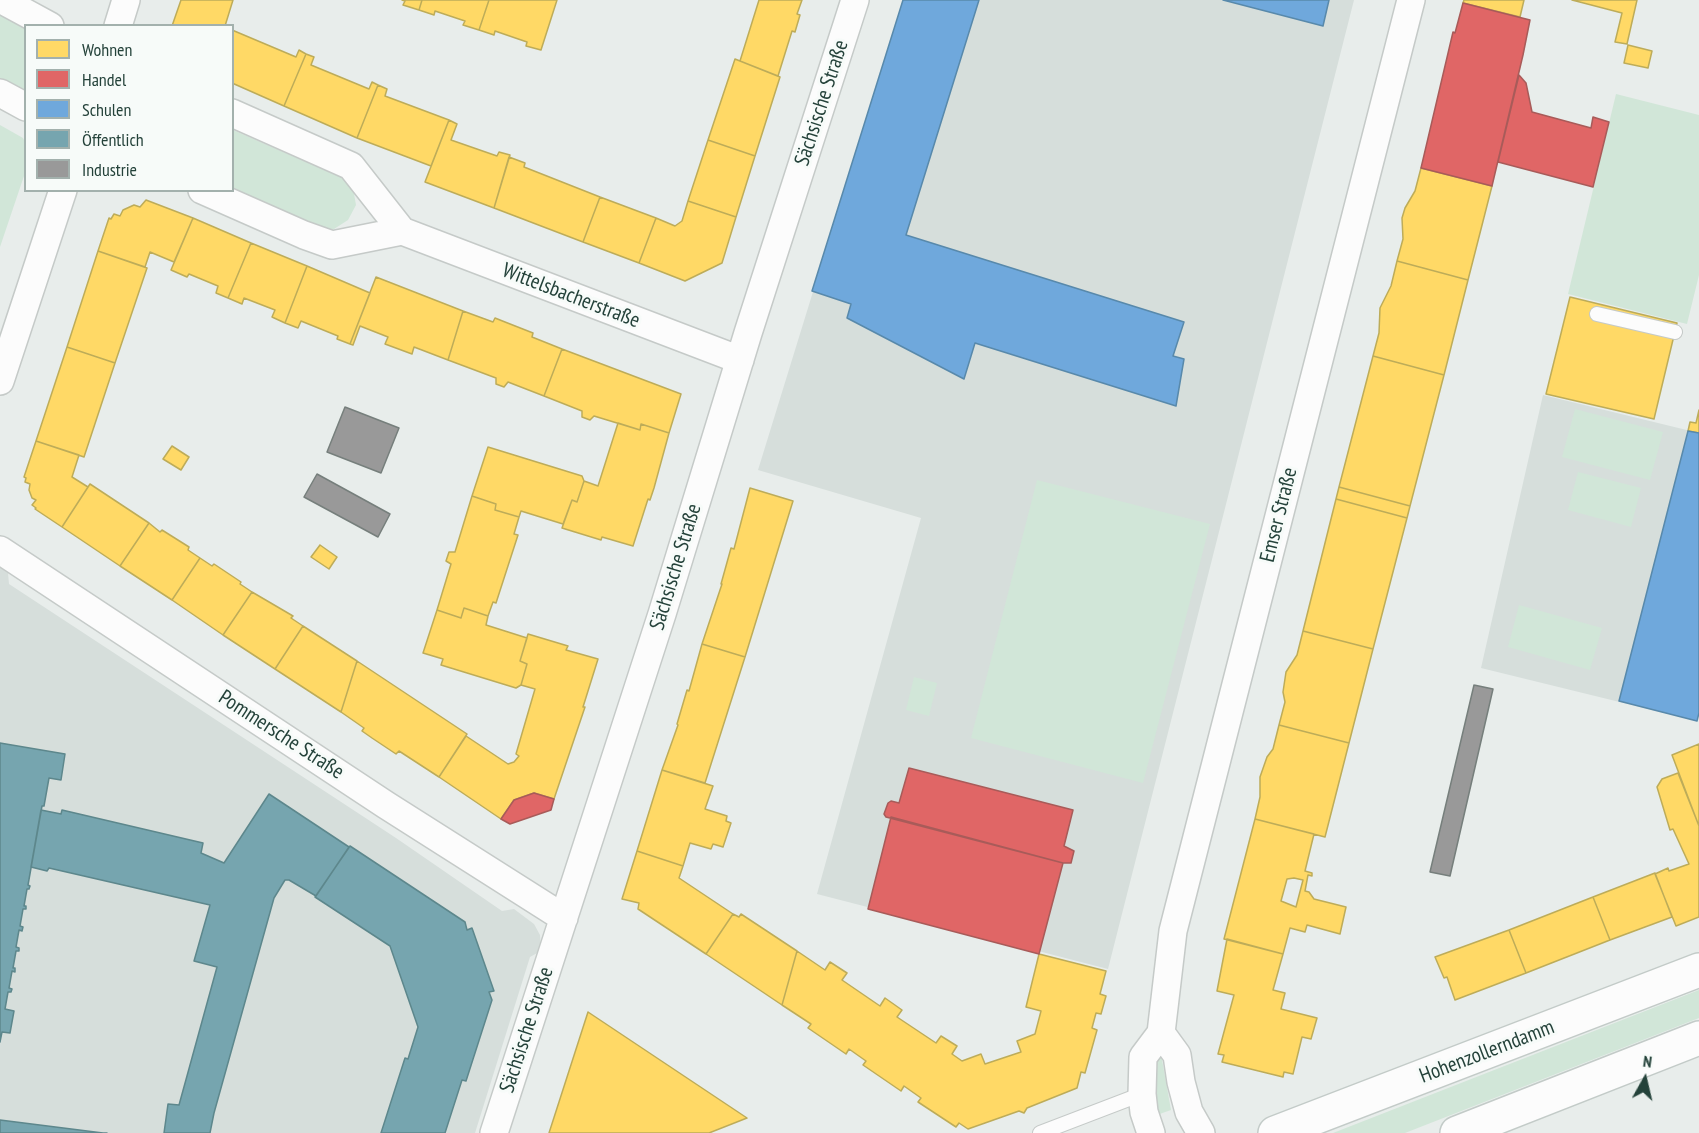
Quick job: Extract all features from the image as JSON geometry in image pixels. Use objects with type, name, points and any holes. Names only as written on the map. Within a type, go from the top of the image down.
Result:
[{"type":"main road","name":"Hohenzollerndamm","points":[[1275,1133],[1699,970]]},
{"type":"main road","points":[[1457,1133],[1699,1038]]},
{"type":"street","points":[[2,0],[46,24]]},
{"type":"street","points":[[119,24],[126,0]]},
{"type":"street","name":"Sächsische Straße","points":[[494,1133],[658,626],[855,0]]},
{"type":"street","name":"Emser Straße","points":[[1161,1033],[1173,931],[1411,0]]},
{"type":"street","points":[[0,93],[24,106]]},
{"type":"street","points":[[207,192],[332,245],[402,231],[351,166],[234,114]]},
{"type":"street","points":[[0,381],[62,192]]},
{"type":"street","name":"Wittelsbacherstraße","points":[[402,231],[740,360]]},
{"type":"street","name":"Pommersche Straße","points":[[0,550],[406,818],[564,918]]},
{"type":"street","points":[[1151,1133],[1144,1112],[1142,1094],[1143,1057],[1161,1033],[1177,1055],[1181,1082],[1190,1112],[1201,1133]]},
{"type":"lane","points":[[1597,314],[1675,332]]},
{"type":"lane","points":[[1040,1133],[1142,1094]]},
{"type":"shaded area","points":[[903,0],[1354,0],[1108,969],[817,894],[921,518],[758,470]]},
{"type":"shaded area","points":[[1543,395],[1699,433],[1699,713],[1697,721],[1481,668]]},
{"type":"shaded area","points":[[0,567],[8,573],[9,584],[396,838],[502,911],[514,909],[534,924],[540,935],[541,949],[530,957],[475,1133],[0,1133]]},
{"type":"green space","points":[[0,13],[24,26],[24,91],[0,79]]},
{"type":"green space","points":[[1616,94],[1699,115],[1699,275],[1687,324],[1568,294]]},
{"type":"green space","points":[[0,125],[24,140],[24,176],[0,247]]},
{"type":"green space","points":[[234,130],[345,179],[353,188],[356,205],[348,220],[334,229],[324,230],[234,191]]},
{"type":"green space","points":[[1575,409],[1663,432],[1650,480],[1562,457]]},
{"type":"green space","points":[[1578,472],[1641,488],[1631,527],[1568,510]]},
{"type":"green space","points":[[1037,480],[1210,524],[1143,783],[971,738]]},
{"type":"green space","points":[[1519,605],[1602,628],[1590,670],[1508,647]]},
{"type":"green space","points":[[914,677],[937,683],[929,716],[906,710]]},
{"type":"green space","points":[[1699,990],[1699,1018],[1405,1133],[1333,1133]]},
{"type":"green space","points":[[1156,1051],[1161,1054],[1171,1110],[1154,1116]]},
{"type":"building: Wohnen","points":[[181,0],[233,0],[226,24],[173,24]]},
{"type":"building: Wohnen","points":[[402,0],[422,0],[419,10],[403,5],[405,1]]},
{"type":"building: Wohnen","points":[[422,0],[489,0],[479,30],[463,25],[465,21],[435,11],[434,15],[419,10]]},
{"type":"building: Wohnen","points":[[489,0],[557,0],[541,50],[526,46],[527,42],[495,31],[494,35],[479,30]]},
{"type":"building: Wohnen","points":[[759,0],[802,0],[797,14],[800,15],[795,32],[792,31],[778,76],[740,61]]},
{"type":"building: Wohnen","points":[[1464,0],[1524,0],[1520,17],[1463,3]]},
{"type":"building: Wohnen","points":[[1572,0],[1637,0],[1627,44],[1615,42],[1622,13]]},
{"type":"building: Wohnen","points":[[234,31],[296,57],[299,50],[306,54],[284,106],[234,84]]},
{"type":"building: Wohnen","points":[[1628,45],[1652,51],[1648,68],[1624,63]]},
{"type":"building: Wohnen","points":[[306,54],[314,57],[311,65],[369,89],[372,82],[378,85],[357,138],[284,106]]},
{"type":"building: Wohnen","points":[[735,59],[780,77],[755,156],[708,140]]},
{"type":"building: Wohnen","points":[[378,85],[387,89],[385,96],[449,120],[431,166],[357,138]]},
{"type":"building: Wohnen","points":[[449,120],[457,124],[451,140],[497,156],[499,152],[510,155],[494,208],[425,182]]},
{"type":"building: Wohnen","points":[[708,140],[755,156],[736,217],[688,201]]},
{"type":"building: Wohnen","points":[[509,157],[525,163],[524,167],[600,197],[583,242],[494,208]]},
{"type":"building: Wohnen","points":[[1421,168],[1492,186],[1468,280],[1397,261],[1403,239],[1402,218],[1415,191]]},
{"type":"building: Wohnen","points":[[600,197],[656,218],[639,263],[583,242]]},
{"type":"building: Wohnen","points":[[146,200],[193,218],[174,262],[150,252],[145,267],[98,251],[109,218],[111,219],[114,214],[120,216],[123,210],[134,205],[140,207]]},
{"type":"building: Wohnen","points":[[688,201],[736,217],[722,263],[685,281],[639,263],[656,218],[675,226],[682,221]]},
{"type":"building: Wohnen","points":[[193,218],[251,243],[228,298],[216,293],[218,286],[189,274],[187,277],[171,270]]},
{"type":"building: Wohnen","points":[[251,243],[307,266],[285,323],[272,317],[275,310],[244,298],[242,304],[228,298]]},
{"type":"building: Wohnen","points":[[98,251],[147,268],[115,363],[67,347]]},
{"type":"building: Wohnen","points":[[1397,261],[1468,280],[1444,375],[1373,356],[1379,333],[1380,308],[1391,286]]},
{"type":"building: Wohnen","points":[[307,266],[370,293],[350,344],[337,339],[338,336],[301,321],[298,328],[285,323]]},
{"type":"building: Wohnen","points":[[376,277],[463,311],[448,360],[414,347],[412,354],[385,344],[388,337],[360,326],[353,345],[350,344]]},
{"type":"building: Wohnen","points":[[1570,297],[1677,323],[1654,419],[1546,394]]},
{"type":"building: Wohnen","points":[[463,311],[493,322],[495,318],[533,333],[532,337],[562,349],[544,396],[508,382],[504,387],[496,384],[496,378],[448,360]]},
{"type":"building: Wohnen","points":[[67,347],[115,363],[84,457],[36,441]]},
{"type":"building: Wohnen","points":[[562,349],[681,394],[669,433],[641,424],[640,430],[594,416],[590,420],[582,417],[582,411],[544,396]]},
{"type":"building: Wohnen","points":[[1373,356],[1444,375],[1410,506],[1339,487]]},
{"type":"building: Wohnen","points":[[1699,410],[1699,433],[1688,431],[1690,422],[1696,423]]},
{"type":"building: Wohnen","points":[[618,423],[640,430],[641,424],[669,433],[654,488],[650,500],[648,499],[633,546],[602,537],[601,540],[562,528],[572,500],[577,502],[584,481],[598,486]]},
{"type":"building: Wohnen","points":[[36,441],[79,455],[72,477],[88,487],[62,527],[35,509],[32,505],[36,500],[32,498],[29,490],[30,484],[25,482],[24,477]]},
{"type":"building: Wohnen","points":[[172,446],[189,457],[181,470],[163,459]]},
{"type":"building: Wohnen","points":[[488,447],[582,476],[584,481],[577,502],[572,500],[563,524],[521,511],[519,517],[495,510],[496,504],[472,496]]},
{"type":"building: Wohnen","points":[[90,484],[149,523],[120,566],[62,527]]},
{"type":"building: Wohnen","points":[[1339,487],[1410,506],[1407,518],[1336,499]]},
{"type":"building: Wohnen","points":[[750,488],[793,501],[745,657],[702,644],[731,548],[734,549]]},
{"type":"building: Wohnen","points":[[472,496],[496,504],[495,510],[519,517],[514,534],[518,535],[496,603],[493,602],[488,616],[464,608],[461,618],[437,610],[451,564],[446,561],[449,552],[455,552]]},
{"type":"building: Wohnen","points":[[1336,499],[1407,518],[1373,649],[1303,631]]},
{"type":"building: Wohnen","points":[[149,523],[160,532],[162,530],[189,547],[188,550],[200,558],[172,600],[120,566]]},
{"type":"building: Wohnen","points":[[320,545],[337,557],[329,569],[311,557]]},
{"type":"building: Wohnen","points":[[200,558],[212,566],[214,564],[252,592],[223,635],[172,600]]},
{"type":"building: Wohnen","points":[[252,592],[293,616],[291,618],[303,626],[275,669],[223,635]]},
{"type":"building: Wohnen","points":[[464,608],[488,616],[486,625],[527,638],[520,661],[527,664],[521,685],[516,688],[441,665],[443,659],[423,653],[437,610],[461,618]]},
{"type":"building: Wohnen","points":[[303,626],[357,661],[341,712],[275,669]]},
{"type":"building: Wohnen","points":[[1303,631],[1373,649],[1349,743],[1279,725],[1285,702],[1283,692],[1286,672],[1297,655]]},
{"type":"building: Wohnen","points":[[528,634],[568,646],[566,650],[598,659],[583,707],[585,707],[554,799],[534,793],[514,800],[501,819],[439,777],[466,736],[508,764],[514,762],[519,756],[516,754],[535,689],[521,685],[527,664],[520,661]]},
{"type":"building: Wohnen","points":[[702,644],[745,657],[705,783],[662,770],[678,725],[687,690],[689,691]]},
{"type":"building: Wohnen","points":[[357,661],[467,734],[439,777],[399,751],[396,754],[362,731],[364,728],[341,712]]},
{"type":"building: Wohnen","points":[[1279,725],[1349,743],[1325,837],[1255,819],[1260,797],[1260,777],[1267,757],[1273,749]]},
{"type":"building: Wohnen","points":[[1699,744],[1699,826],[1672,755]]},
{"type":"building: Wohnen","points":[[662,770],[713,786],[705,809],[727,816],[726,821],[731,823],[723,847],[713,844],[711,849],[690,843],[683,866],[637,851]]},
{"type":"building: Wohnen","points":[[1678,773],[1699,826],[1699,917],[1676,926],[1655,874],[1668,868],[1669,871],[1689,864],[1673,829],[1670,830],[1657,787],[1662,779]]},
{"type":"building: Wohnen","points":[[1255,819],[1314,834],[1305,871],[1312,873],[1312,876],[1308,875],[1305,891],[1309,892],[1314,899],[1346,907],[1340,934],[1307,925],[1305,932],[1290,928],[1283,954],[1224,939]],"holes":[[[1287,879],[1303,880],[1296,907],[1281,901]]]},
{"type":"building: Wohnen","points":[[637,851],[683,866],[679,878],[733,914],[706,954],[638,909],[639,903],[622,899]]},
{"type":"building: Wohnen","points":[[1655,873],[1672,917],[1610,940],[1593,897]]},
{"type":"building: Wohnen","points":[[1593,897],[1610,940],[1526,973],[1509,930]]},
{"type":"building: Wohnen","points":[[733,914],[739,917],[741,914],[797,951],[782,1005],[706,954]]},
{"type":"building: Wohnen","points":[[1509,930],[1526,973],[1455,1000],[1447,977],[1444,978],[1435,957]]},
{"type":"building: Wohnen","points":[[1227,939],[1283,954],[1273,990],[1285,993],[1281,1009],[1317,1018],[1311,1039],[1302,1037],[1293,1074],[1284,1072],[1283,1077],[1222,1062],[1224,1055],[1218,1054],[1234,995],[1217,991]]},
{"type":"building: Wohnen","points":[[797,951],[825,970],[830,962],[847,973],[842,980],[880,1006],[885,998],[902,1010],[897,1017],[936,1043],[941,1036],[957,1046],[952,1054],[962,1061],[981,1054],[985,1064],[1021,1052],[1017,1041],[1035,1034],[1041,1011],[1026,1007],[1039,954],[1106,971],[1100,994],[1106,996],[1101,1014],[1096,1013],[1092,1028],[1097,1030],[1085,1073],[1081,1072],[1077,1088],[1027,1108],[1024,1113],[1019,1111],[968,1129],[959,1123],[956,1127],[918,1102],[921,1098],[904,1086],[901,1091],[863,1065],[866,1061],[849,1049],[846,1054],[808,1028],[811,1024],[782,1005]]},
{"type":"building: Wohnen","points":[[588,1012],[747,1118],[709,1133],[549,1133]]},
{"type":"building: Handel","points":[[1463,3],[1530,20],[1492,186],[1421,168],[1453,32],[1455,33]]},
{"type":"building: Handel","points":[[1519,75],[1526,83],[1532,112],[1591,128],[1593,117],[1609,122],[1593,187],[1498,162]]},
{"type":"building: Handel","points":[[909,768],[1073,810],[1064,846],[1074,851],[1071,863],[1063,863],[886,817],[884,814],[888,803],[891,801],[899,803]]},
{"type":"building: Handel","points":[[534,793],[554,799],[551,810],[510,824],[501,819],[514,800]]},
{"type":"building: Handel","points":[[891,817],[1063,863],[1039,954],[868,909]]},
{"type":"building: Schulen","points":[[903,0],[979,0],[906,235],[1184,322],[1173,356],[1184,359],[1176,406],[975,343],[964,379],[847,318],[851,304],[812,291]]},
{"type":"building: Schulen","points":[[1223,0],[1329,0],[1323,26]]},
{"type":"building: Schulen","points":[[1688,431],[1699,433],[1699,713],[1697,721],[1619,701]]},
{"type":"building: Öffentlich","points":[[0,743],[65,754],[61,780],[49,778],[44,806],[42,806],[28,885],[30,886],[27,889],[24,906],[26,909],[23,909],[20,926],[23,927],[22,931],[19,930],[16,947],[19,951],[16,951],[13,968],[15,972],[12,971],[9,988],[12,989],[8,992],[5,1009],[14,1011],[10,1033],[2,1032],[0,1042]]},
{"type":"building: Öffentlich","points":[[269,794],[349,847],[316,896],[289,880],[285,880],[274,898],[210,1133],[164,1133],[168,1104],[179,1105],[217,967],[194,961],[210,905],[49,868],[47,871],[31,867],[41,810],[61,814],[62,810],[203,843],[201,853],[224,863]]},
{"type":"building: Öffentlich","points":[[350,846],[465,922],[467,930],[472,928],[494,991],[489,992],[492,1000],[466,1081],[462,1080],[445,1133],[381,1133],[405,1058],[408,1059],[418,1027],[390,946],[315,897]]},
{"type":"building: Öffentlich","points":[[0,1120],[103,1133],[0,1133]]},
{"type":"building: Industrie","points":[[345,407],[399,428],[381,473],[327,452]]},
{"type":"building: Industrie","points":[[317,474],[390,514],[378,537],[304,497]]},
{"type":"building: Industrie","points":[[1474,685],[1493,689],[1450,876],[1430,872]]}]
